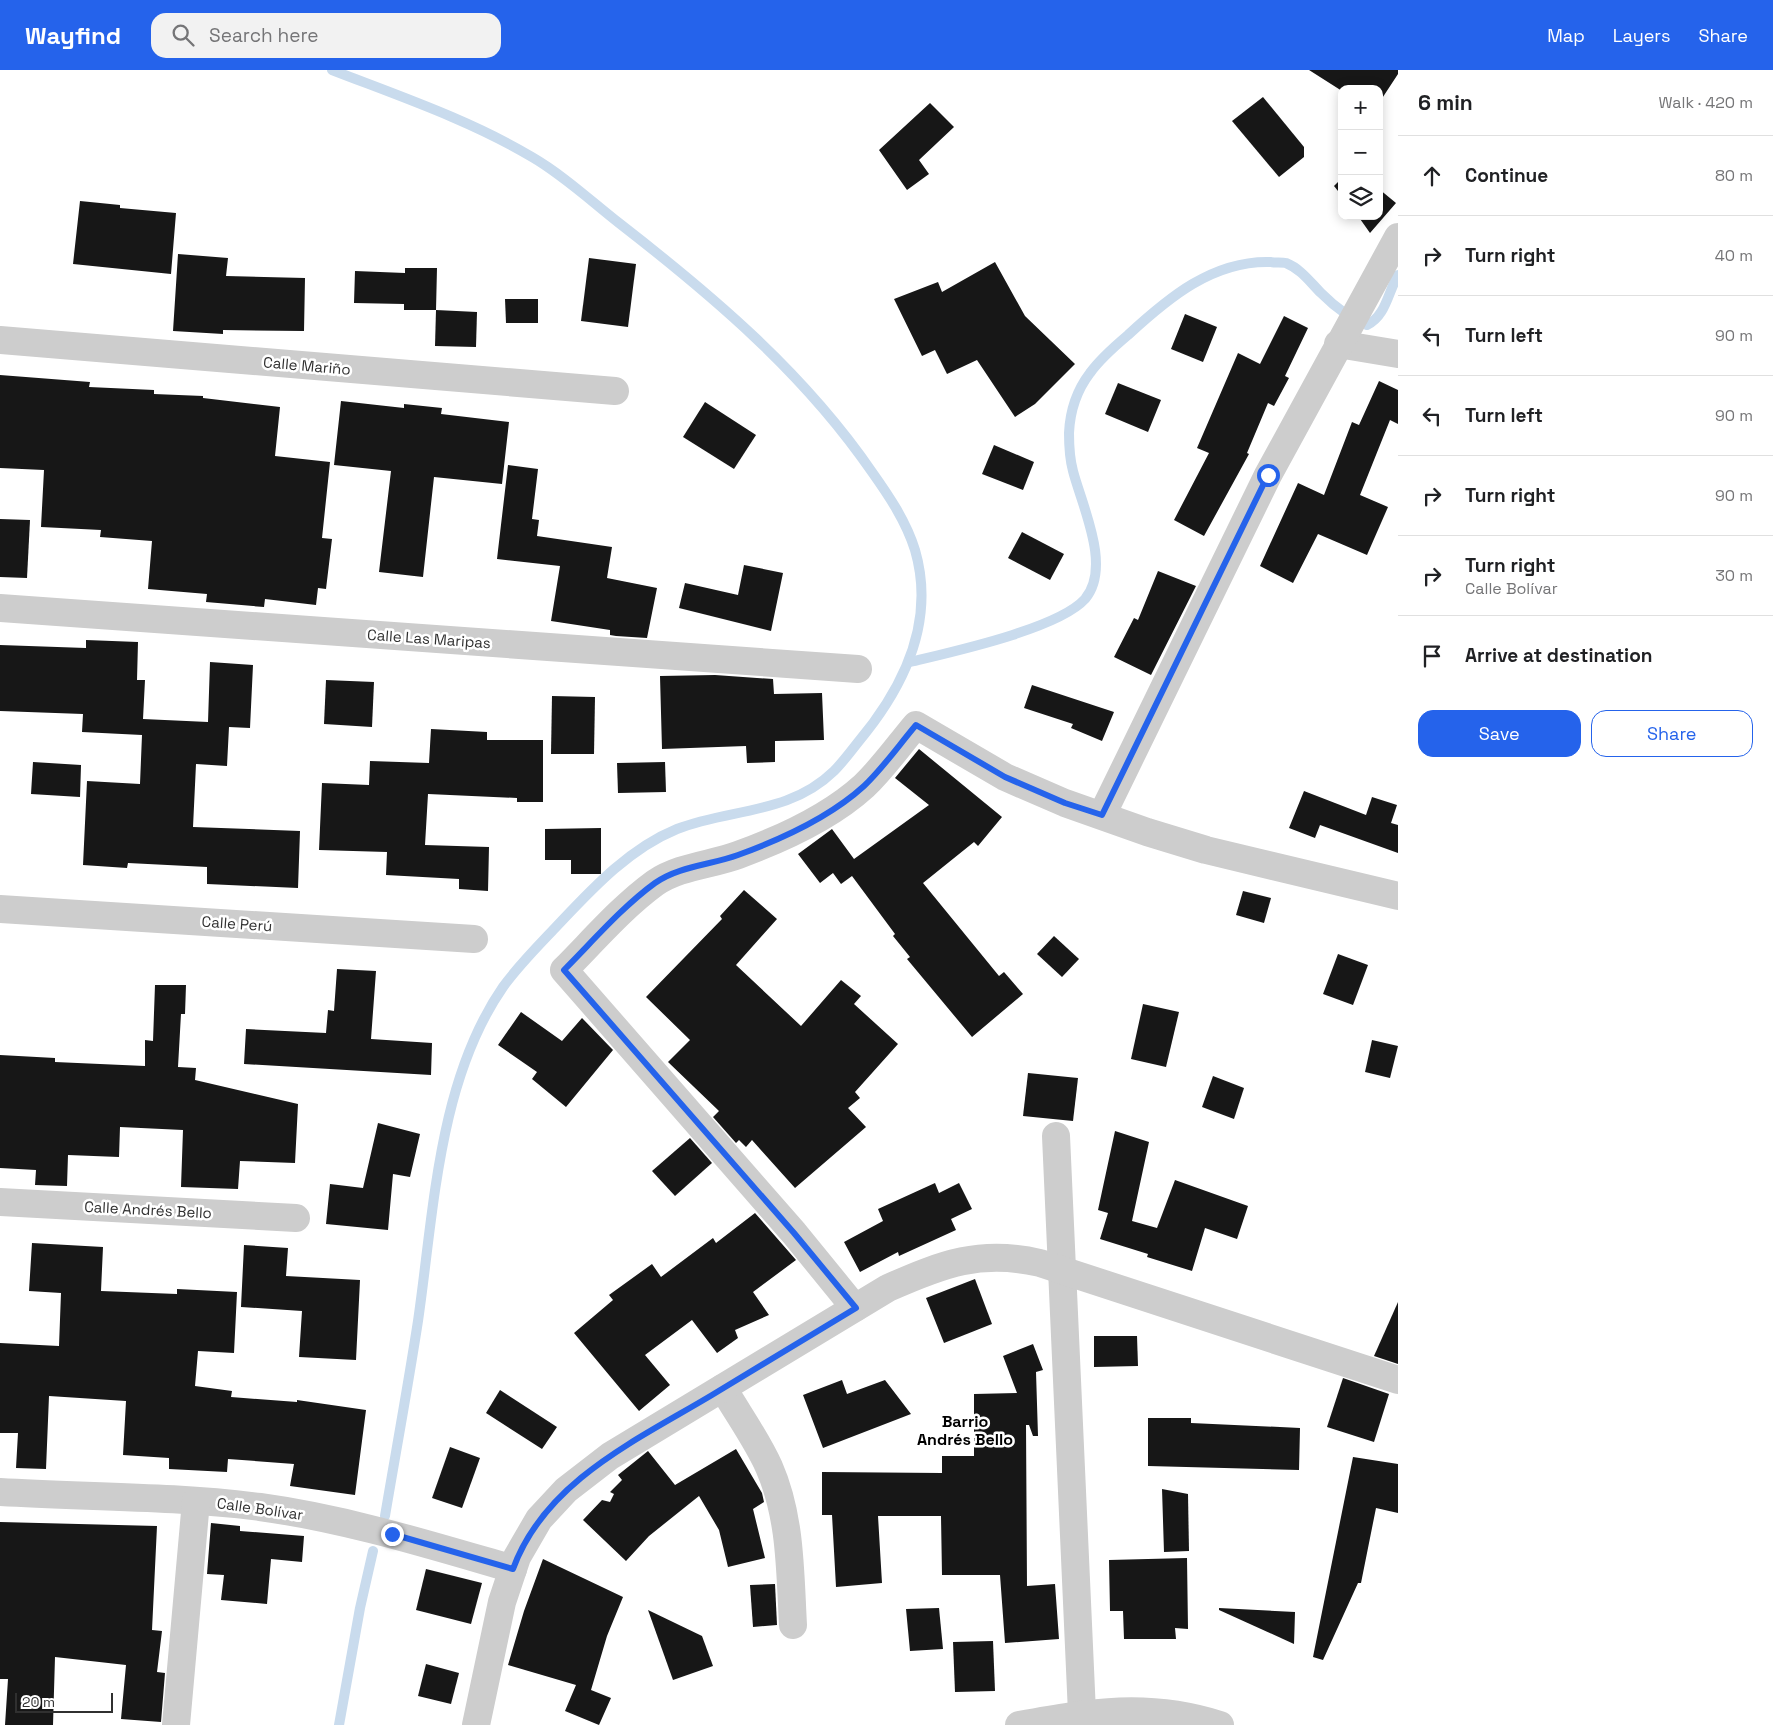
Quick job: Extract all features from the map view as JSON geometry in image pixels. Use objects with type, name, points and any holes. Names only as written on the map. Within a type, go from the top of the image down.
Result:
[{"type":"street","points":[[1102,815],[1268,475],[1338,344],[1398,238]]},
{"type":"street","name":"Calle Mariño","points":[[0,340],[615,391]]},
{"type":"street","points":[[1338,344],[1398,354]]},
{"type":"street","name":"Calle Las Maripas","points":[[0,608],[858,670]]},
{"type":"street","points":[[856,1308],[794,1233],[564,970],[656,883],[679,872],[736,856],[775,840],[809,824],[839,806],[864,786],[916,725],[1005,777],[1065,803],[1147,832],[1206,850],[1398,896]]},
{"type":"street","name":"Calle Perú","points":[[0,909],[474,939]]},
{"type":"street","points":[[1056,1136],[1082,1713]]},
{"type":"street","name":"Calle Andrés Bello","points":[[0,1202],[296,1218]]},
{"type":"street","points":[[476,1725],[502,1602],[513,1569],[539,1518],[566,1490],[610,1456],[888,1288],[935,1267],[989,1257],[1016,1257],[1062,1269],[1398,1380]]},
{"type":"street","points":[[723,1388],[769,1467],[778,1491],[784,1514],[788,1546],[793,1625]]},
{"type":"street","name":"Calle Bolívar","points":[[0,1492],[196,1501],[260,1507],[324,1518],[392,1534],[513,1569]]},
{"type":"street","points":[[176,1725],[196,1501]]},
{"type":"street","points":[[1020,1725],[1082,1713],[1140,1710],[1204,1720],[1220,1725]]},
{"type":"building","points":[[1309,70],[1398,70],[1398,74],[1383,97],[1383,85],[1338,85],[1338,88]]},
{"type":"building","points":[[1263,97],[1304,147],[1304,157],[1279,177],[1232,121]]},
{"type":"building","points":[[930,103],[954,127],[919,160],[929,174],[907,190],[879,150]]},
{"type":"building","points":[[1338,182],[1338,191],[1334,186]]},
{"type":"building","points":[[1383,192],[1396,203],[1383,218]]},
{"type":"building","points":[[80,201],[120,205],[120,208],[176,213],[171,274],[73,264]]},
{"type":"building","points":[[1361,220],[1381,220],[1370,233]]},
{"type":"building","points":[[178,254],[228,258],[226,276],[305,278],[304,331],[223,330],[223,334],[173,331]]},
{"type":"building","points":[[589,258],[636,264],[628,327],[581,321]]},
{"type":"building","points":[[995,262],[1025,316],[1075,364],[1035,404],[1015,417],[977,360],[947,374],[935,350],[922,356],[894,299],[938,282],[942,292]]},
{"type":"building","points":[[405,268],[437,268],[436,310],[404,310],[404,304],[354,303],[355,271],[405,273]]},
{"type":"building","points":[[505,299],[538,299],[538,323],[506,323]]},
{"type":"building","points":[[436,310],[477,312],[476,347],[435,346]]},
{"type":"building","points":[[1185,314],[1217,327],[1203,362],[1171,349]]},
{"type":"building","points":[[1284,316],[1308,328],[1285,376],[1289,378],[1274,406],[1268,403],[1247,453],[1249,454],[1204,536],[1174,520],[1209,453],[1197,448],[1238,353],[1260,364]]},
{"type":"building","points":[[0,375],[90,382],[89,387],[154,390],[154,394],[203,396],[203,398],[280,407],[275,456],[330,462],[322,538],[332,539],[326,589],[318,588],[316,605],[265,599],[264,607],[206,602],[207,594],[148,589],[152,541],[100,537],[101,530],[41,527],[44,470],[0,468]]},
{"type":"building","points":[[1379,381],[1398,390],[1398,424],[1390,420],[1360,495],[1388,507],[1367,555],[1318,534],[1293,583],[1260,566],[1298,483],[1324,495],[1352,422],[1359,425]]},
{"type":"building","points":[[1118,383],[1161,400],[1148,432],[1105,414]]},
{"type":"building","points":[[341,401],[404,408],[404,404],[442,408],[441,414],[509,422],[502,484],[434,477],[423,577],[379,572],[391,471],[334,465]]},
{"type":"building","points":[[705,402],[756,435],[734,469],[683,437]]},
{"type":"building","points":[[994,445],[1034,462],[1023,490],[982,474]]},
{"type":"building","points":[[508,465],[538,469],[532,519],[539,520],[537,536],[612,547],[607,578],[657,588],[647,638],[610,635],[610,630],[551,621],[560,566],[497,559]]},
{"type":"building","points":[[0,519],[30,520],[27,578],[0,577]]},
{"type":"building","points":[[1022,532],[1064,554],[1050,580],[1008,558]]},
{"type":"building","points":[[744,565],[783,573],[771,631],[679,608],[685,583],[738,595]]},
{"type":"building","points":[[1158,571],[1196,586],[1151,675],[1114,657],[1134,618],[1138,620]]},
{"type":"building","points":[[86,640],[138,642],[137,680],[145,680],[143,719],[208,722],[210,662],[253,665],[250,728],[229,727],[227,766],[196,764],[193,827],[300,831],[298,888],[207,884],[207,867],[128,863],[127,868],[83,865],[87,781],[140,784],[142,735],[82,732],[83,714],[0,711],[0,645],[86,648]]},
{"type":"building","points":[[715,675],[773,679],[774,694],[822,693],[824,740],[775,741],[775,762],[747,763],[746,746],[662,749],[660,676]]},
{"type":"building","points":[[326,680],[374,682],[372,727],[324,724]]},
{"type":"building","points":[[1032,685],[1114,712],[1102,741],[1071,728],[1073,724],[1024,708]]},
{"type":"building","points":[[552,696],[595,697],[594,754],[551,754]]},
{"type":"building","points":[[431,729],[487,732],[487,740],[543,740],[543,802],[517,802],[517,798],[428,794],[425,845],[489,847],[488,891],[459,889],[459,879],[386,875],[387,852],[319,850],[322,783],[369,785],[370,761],[429,763]]},
{"type":"building","points":[[919,749],[1002,817],[978,846],[974,842],[923,883],[999,976],[1004,972],[1023,994],[972,1037],[907,959],[910,957],[893,936],[895,934],[852,876],[841,884],[833,873],[820,883],[798,854],[832,829],[854,859],[929,805],[895,778]]},
{"type":"building","points":[[33,762],[81,765],[80,797],[31,794]]},
{"type":"building","points":[[665,762],[666,792],[618,793],[617,763]]},
{"type":"building","points":[[1304,791],[1366,815],[1372,797],[1397,805],[1391,823],[1398,825],[1398,853],[1320,825],[1315,838],[1289,828]]},
{"type":"building","points":[[601,828],[601,874],[571,874],[571,860],[545,860],[545,829]]},
{"type":"building","points":[[744,890],[777,919],[736,965],[801,1026],[841,980],[861,996],[854,1004],[898,1044],[855,1092],[860,1098],[848,1108],[866,1127],[795,1188],[752,1140],[746,1147],[739,1140],[736,1143],[713,1117],[719,1111],[668,1062],[690,1040],[646,997],[722,919],[720,916]]},
{"type":"building","points":[[1243,891],[1271,898],[1264,923],[1236,915]]},
{"type":"building","points":[[1054,936],[1079,959],[1062,977],[1037,954]]},
{"type":"building","points":[[1338,954],[1368,965],[1353,1005],[1323,994]]},
{"type":"building","points":[[337,969],[376,971],[371,1039],[432,1043],[431,1075],[244,1064],[246,1029],[326,1033],[328,1010],[334,1011]]},
{"type":"building","points":[[155,985],[186,985],[185,1014],[181,1014],[178,1067],[196,1068],[195,1080],[298,1104],[295,1163],[240,1161],[238,1189],[181,1187],[183,1130],[120,1127],[119,1157],[68,1155],[67,1186],[35,1185],[36,1170],[0,1168],[0,1055],[55,1058],[55,1062],[145,1066],[145,1040],[153,1041]]},
{"type":"building","points":[[1143,1004],[1179,1012],[1166,1067],[1131,1059]]},
{"type":"building","points":[[521,1012],[562,1041],[582,1018],[613,1050],[566,1107],[532,1079],[537,1072],[498,1045]]},
{"type":"building","points":[[1372,1040],[1398,1046],[1390,1078],[1365,1072]]},
{"type":"building","points":[[1028,1073],[1078,1078],[1073,1121],[1023,1116]]},
{"type":"building","points":[[1213,1076],[1244,1088],[1234,1119],[1202,1107]]},
{"type":"building","points":[[378,1123],[420,1134],[410,1177],[393,1174],[388,1230],[326,1224],[330,1184],[363,1188]]},
{"type":"building","points":[[1115,1131],[1149,1142],[1132,1221],[1157,1228],[1175,1180],[1248,1206],[1237,1239],[1205,1228],[1192,1271],[1147,1257],[1148,1254],[1100,1239],[1108,1213],[1098,1210]]},
{"type":"building","points":[[690,1138],[712,1163],[675,1196],[652,1171]]},
{"type":"building","points":[[935,1183],[939,1193],[959,1183],[972,1209],[951,1219],[956,1230],[899,1256],[898,1252],[860,1272],[844,1242],[883,1221],[878,1209]]},
{"type":"building","points":[[755,1213],[796,1260],[753,1292],[769,1315],[735,1330],[738,1338],[717,1353],[692,1320],[645,1355],[670,1385],[639,1411],[574,1333],[613,1300],[609,1295],[652,1264],[661,1277],[713,1238],[716,1243]]},
{"type":"building","points":[[32,1243],[103,1247],[101,1291],[177,1294],[177,1289],[237,1292],[234,1353],[198,1351],[195,1386],[232,1391],[231,1397],[297,1402],[297,1400],[366,1410],[355,1495],[290,1486],[294,1464],[228,1459],[227,1472],[169,1469],[169,1458],[123,1455],[126,1401],[49,1396],[46,1469],[16,1468],[18,1433],[0,1433],[0,1343],[59,1346],[61,1293],[29,1291]]},
{"type":"building","points":[[244,1245],[288,1248],[286,1276],[360,1280],[356,1360],[299,1357],[302,1311],[241,1307]]},
{"type":"building","points":[[975,1279],[992,1324],[944,1343],[926,1298]]},
{"type":"building","points":[[1398,1302],[1398,1364],[1374,1356]]},
{"type":"building","points":[[1094,1336],[1137,1336],[1138,1366],[1094,1367]]},
{"type":"building","points":[[1033,1344],[1043,1370],[1036,1372],[1038,1436],[1033,1436],[1029,1425],[1026,1425],[1027,1586],[1055,1584],[1059,1639],[1005,1643],[1000,1575],[942,1575],[941,1516],[878,1516],[882,1583],[836,1587],[832,1515],[822,1515],[822,1472],[942,1473],[942,1456],[974,1456],[974,1394],[1017,1393],[1003,1356]]},
{"type":"building","points":[[1343,1378],[1389,1394],[1374,1442],[1327,1427]]},
{"type":"building","points":[[842,1380],[847,1394],[885,1380],[911,1414],[823,1448],[803,1395]]},
{"type":"building","points":[[500,1390],[557,1427],[542,1449],[486,1413]]},
{"type":"building","points":[[1148,1418],[1191,1418],[1191,1423],[1300,1428],[1299,1470],[1148,1466]]},
{"type":"building","points":[[450,1447],[480,1458],[462,1508],[432,1498]]},
{"type":"building","points":[[736,1449],[762,1493],[764,1502],[753,1509],[765,1558],[728,1567],[719,1530],[699,1496],[649,1536],[626,1561],[583,1520],[602,1500],[610,1502],[614,1494],[610,1492],[622,1480],[618,1475],[648,1451],[675,1485]]},
{"type":"building","points":[[1353,1457],[1398,1464],[1398,1513],[1376,1508],[1361,1583],[1358,1583],[1323,1660],[1313,1657]]},
{"type":"building","points":[[1162,1489],[1188,1494],[1189,1551],[1164,1552]]},
{"type":"building","points":[[0,1522],[157,1526],[152,1630],[162,1631],[157,1672],[165,1673],[161,1722],[121,1719],[126,1665],[55,1657],[53,1725],[5,1725],[8,1679],[0,1679]]},
{"type":"building","points":[[211,1523],[240,1526],[240,1531],[304,1536],[302,1562],[271,1559],[267,1604],[221,1600],[224,1575],[207,1574]]},
{"type":"building","points":[[1187,1558],[1188,1629],[1175,1628],[1176,1639],[1124,1639],[1123,1611],[1110,1611],[1109,1560]]},
{"type":"building","points":[[543,1559],[623,1597],[607,1636],[591,1690],[611,1698],[599,1725],[565,1711],[576,1685],[508,1665],[524,1611]]},
{"type":"building","points":[[426,1569],[482,1583],[471,1624],[416,1610]]},
{"type":"building","points":[[775,1584],[777,1625],[753,1627],[750,1585]]},
{"type":"building","points":[[939,1608],[943,1649],[910,1651],[906,1609]]},
{"type":"building","points":[[1219,1608],[1295,1612],[1294,1644],[1219,1610]]},
{"type":"building","points":[[648,1610],[702,1636],[713,1666],[673,1680]]},
{"type":"building","points":[[993,1641],[995,1691],[955,1692],[953,1642]]},
{"type":"building","points":[[426,1664],[459,1673],[451,1704],[418,1696]]},
{"type":"waterway","points":[[332,70],[459,120],[532,157],[577,188],[722,308],[787,369],[817,402],[885,490],[902,519],[915,550],[920,577],[921,603],[918,628],[912,652],[902,676],[875,720],[834,771],[817,785],[798,796],[759,809],[697,822],[677,829],[659,837],[626,859],[597,885],[528,957],[503,987],[481,1024],[465,1063],[452,1105],[442,1148],[418,1321],[385,1516]]},
{"type":"waterway","points":[[910,662],[976,646],[1029,629],[1071,610],[1085,599],[1093,586],[1096,570],[1095,554],[1088,518],[1071,462],[1069,433],[1073,409],[1081,386],[1094,368],[1113,348],[1159,308],[1193,284],[1211,274],[1230,267],[1250,263],[1284,263],[1301,272],[1326,298],[1342,311],[1367,325],[1383,310],[1398,275]]},
{"type":"waterway","points":[[339,1725],[360,1608],[373,1551]]},
{"type":"district","name":"Barrio Andrés Bello","points":[[965,1430]]},
{"type":"route","points":[[392,1534],[513,1569],[539,1518],[566,1490],[610,1456],[856,1308],[794,1233],[564,970],[632,903],[656,883],[679,872],[736,856],[775,840],[809,824],[839,806],[864,786],[916,725],[1005,777],[1065,803],[1102,815],[1268,475]]}]
